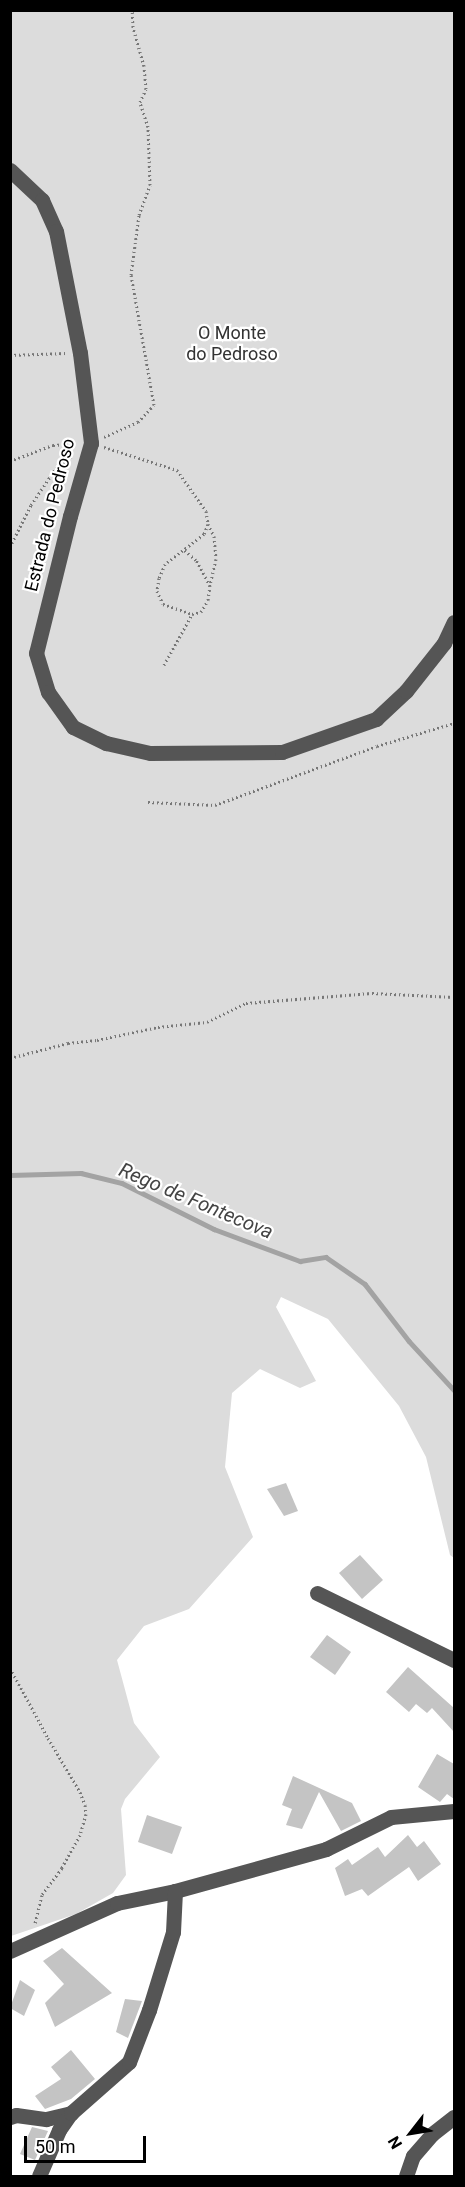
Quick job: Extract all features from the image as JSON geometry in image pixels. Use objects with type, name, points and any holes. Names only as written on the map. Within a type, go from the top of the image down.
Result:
[{"type":"street","name":"Estrada do Pedroso","points":[[10,170],[42,200],[56,231],[80,353],[91,443],[70,516],[36,653],[48,692],[73,727],[106,743],[150,753],[282,752],[376,719],[406,692],[444,643],[454,622]]},
{"type":"street","points":[[317,1593],[454,1660]]},
{"type":"street","points":[[10,1951],[117,1903],[175,1892],[327,1848],[391,1817],[454,1811]]},
{"type":"street","points":[[39,2176],[59,2130],[71,2113],[129,2062],[149,2010],[173,1932],[175,1892]]},
{"type":"street","points":[[10,2117],[16,2115],[46,2119],[71,2113]]},
{"type":"street","points":[[406,2176],[413,2156],[432,2134],[454,2117]]},
{"type":"path","points":[[10,547],[31,505],[56,468],[91,443],[138,422],[154,405],[132,275],[140,215],[150,185],[148,127],[140,102],[146,89],[144,66],[133,27],[132,10]]},
{"type":"path","points":[[10,355],[80,353]]},
{"type":"path","points":[[10,461],[53,445],[91,443],[177,470],[206,511],[208,524],[214,536],[216,559],[208,600],[201,612],[192,614],[163,604],[157,591],[165,564],[204,534],[208,524]]},
{"type":"path","points":[[184,550],[195,560],[210,586]]},
{"type":"path","points":[[164,665],[192,614]]},
{"type":"path","points":[[148,802],[215,805],[377,746],[454,723]]},
{"type":"path","points":[[10,1058],[68,1043],[117,1037],[158,1027],[207,1022],[246,1003],[372,993],[454,998]]},
{"type":"path","points":[[10,1668],[80,1791],[86,1814],[76,1844],[42,1895],[38,1917],[26,1945]]},
{"type":"green space","name":"O Monte do Pedroso","points":[[10,11],[454,11],[454,1558],[450,1555],[426,1457],[399,1406],[328,1319],[281,1297],[276,1307],[316,1381],[300,1388],[260,1369],[232,1393],[225,1467],[253,1537],[189,1609],[144,1626],[117,1660],[134,1723],[160,1757],[125,1799],[121,1809],[126,1875],[113,1893],[76,1914],[11,1936]]},
{"type":"building","points":[[286,1483],[298,1511],[284,1516],[267,1489]]},
{"type":"building","points":[[360,1555],[383,1580],[362,1599],[339,1573]]},
{"type":"building","points":[[327,1635],[351,1652],[335,1675],[310,1657]]},
{"type":"building","points":[[408,1667],[454,1708],[454,1732],[432,1708],[427,1713],[416,1704],[409,1712],[386,1692]]},
{"type":"building","points":[[437,1754],[454,1764],[454,1799],[447,1794],[440,1802],[418,1787]]},
{"type":"building","points":[[293,1776],[352,1803],[361,1821],[341,1831],[319,1792],[302,1829],[286,1825],[292,1809],[282,1805]]},
{"type":"building","points":[[147,1815],[182,1827],[172,1854],[138,1842]]},
{"type":"building","points":[[408,1835],[417,1847],[424,1841],[441,1864],[418,1881],[409,1867],[368,1896],[362,1889],[345,1896],[335,1868],[348,1859],[352,1865],[378,1847],[385,1857]]},
{"type":"building","points":[[62,1948],[112,1993],[55,2027],[45,2003],[64,1984],[43,1961]]},
{"type":"building","points":[[20,1980],[35,1990],[24,2016],[10,2008]]},
{"type":"building","points":[[125,1999],[142,2001],[128,2038],[116,2032]]},
{"type":"building","points":[[71,2050],[95,2079],[71,2099],[45,2109],[35,2096],[61,2079],[51,2067]]},
{"type":"building","points":[[32,2127],[48,2131],[35,2160],[20,2154]]},
{"type":"waterway","name":"Rego de Fontecova","points":[[10,1175],[81,1173],[122,1183],[214,1229],[300,1261],[326,1257],[365,1284],[409,1341],[454,1390]]}]
